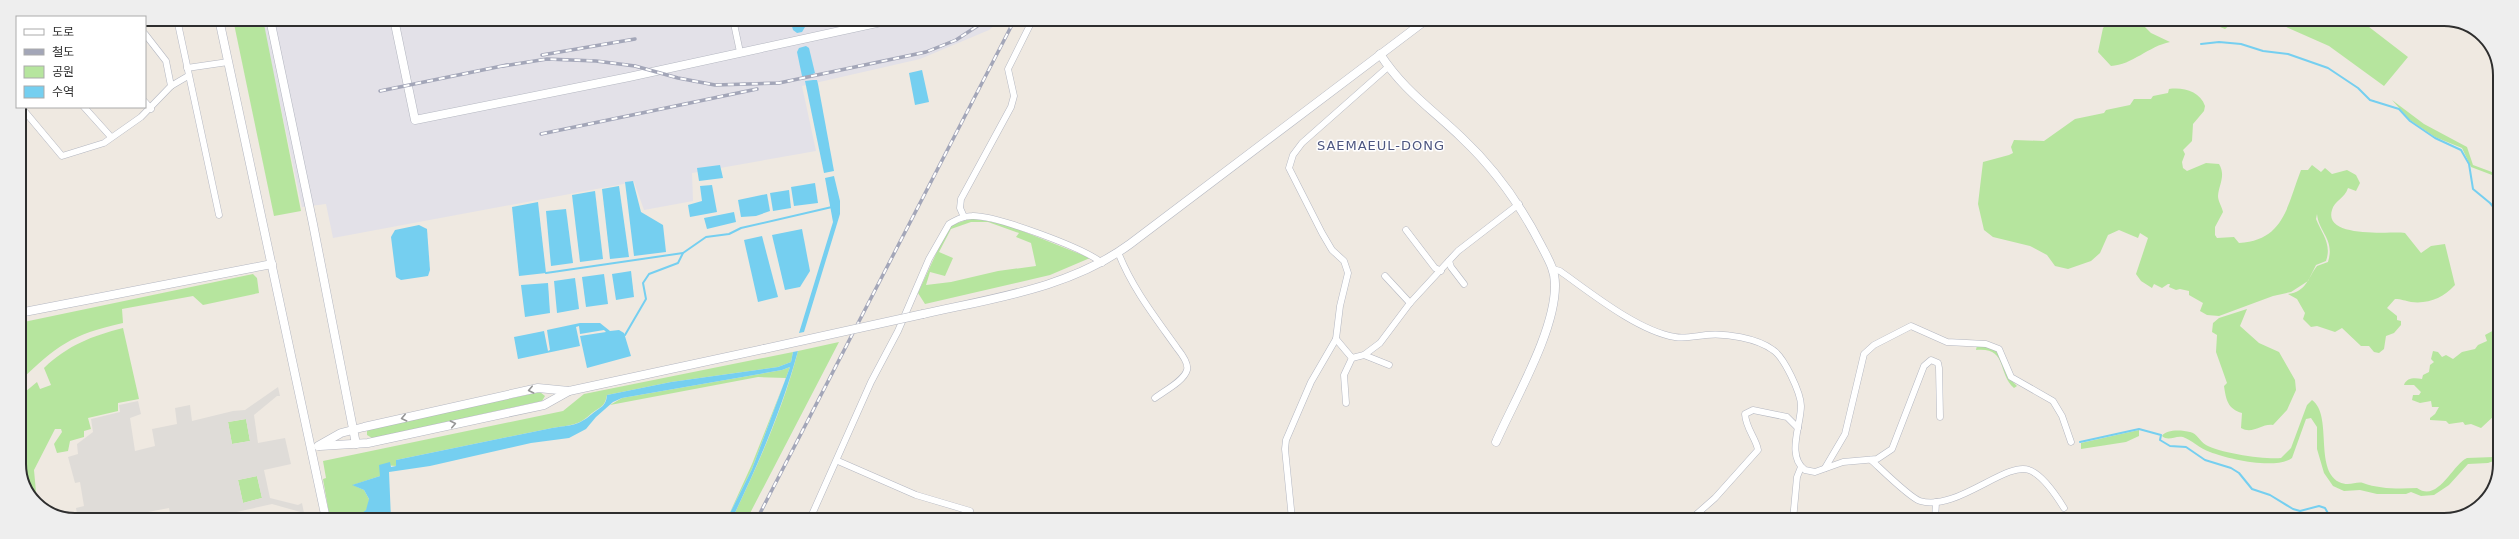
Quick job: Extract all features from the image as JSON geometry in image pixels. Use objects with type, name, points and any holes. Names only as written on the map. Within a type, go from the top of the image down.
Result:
[{"type":"main road","points":[[220,26],[272,264],[309,448],[325,513]]},
{"type":"main road","points":[[271,26],[356,444]]},
{"type":"main road","points":[[395,26],[415,120],[862,26]]},
{"type":"main road","points":[[318,446],[340,433],[538,388],[570,390],[764,350],[1059,282],[1102,262],[1118,252],[1418,26]]},
{"type":"main road","points":[[1380,54],[1395,76],[1417,99],[1483,158],[1519,204],[1553,269],[1555,294],[1548,323],[1496,442]]},
{"type":"main road","points":[[26,312],[272,264]]},
{"type":"main road","points":[[309,448],[318,446],[356,444],[544,405],[570,390]]},
{"type":"street","points":[[178,26],[219,215]]},
{"type":"street","points":[[734,26],[740,52]]},
{"type":"street","points":[[964,217],[960,208],[961,199],[1011,107],[1014,96],[1008,69],[1029,26]]},
{"type":"street","points":[[146,35],[166,60],[171,86]]},
{"type":"street","points":[[187,68],[228,62]]},
{"type":"street","points":[[1291,513],[1286,462],[1286,440],[1311,382],[1336,339],[1340,306],[1348,273],[1347,266],[1332,250],[1322,233],[1289,168],[1293,155],[1302,143],[1388,66]]},
{"type":"street","points":[[26,113],[62,156],[104,144],[111,137],[151,109],[171,86],[188,76]]},
{"type":"street","points":[[146,103],[151,109]]},
{"type":"street","points":[[85,108],[111,137]]},
{"type":"street","points":[[1352,358],[1364,355],[1380,343],[1410,303],[1458,251],[1519,204]]},
{"type":"street","points":[[813,513],[838,461],[872,382],[898,331],[940,237],[948,224],[964,217],[999,219],[1065,243],[1088,253],[1102,262]]},
{"type":"street","points":[[1406,230],[1435,268],[1441,271]]},
{"type":"street","points":[[1118,252],[1126,274],[1144,302],[1181,353],[1187,365],[1187,370],[1182,377],[1155,398]]},
{"type":"street","points":[[1450,261],[1451,267],[1464,284]]},
{"type":"street","points":[[1553,269],[1560,271],[1615,310],[1664,334],[1682,338],[1722,335],[1756,342],[1773,349],[1787,369],[1800,398],[1796,444],[1801,467],[1797,477],[1794,513]]},
{"type":"street","points":[[1385,276],[1410,303]]},
{"type":"street","points":[[1824,470],[1845,434],[1864,354],[1874,345],[1911,326],[1947,342],[1986,344],[1998,349],[2011,378],[2047,398],[2058,407],[2072,442]]},
{"type":"street","points":[[1336,339],[1352,358]]},
{"type":"street","points":[[1364,355],[1389,365]]},
{"type":"street","points":[[1346,403],[1344,375],[1352,358]]},
{"type":"street","points":[[1801,467],[1810,472],[1824,470],[1843,462],[1871,460],[1882,457],[1892,449],[1924,366],[1931,360],[1938,363],[1939,368],[1940,417]]},
{"type":"street","points":[[1698,513],[1715,498],[1758,450],[1749,432],[1745,419],[1745,414],[1748,411],[1753,410],[1787,417],[1798,428]]},
{"type":"street","points":[[1871,460],[1913,499],[1921,502],[1936,502],[1961,496],[2015,471],[2029,470],[2041,478],[2064,508]]},
{"type":"street","points":[[838,461],[916,495],[970,511],[969,513]]},
{"type":"street","points":[[1935,513],[1936,502]]},
{"type":"shaded area","points":[[263,26],[994,26],[989,30],[920,59],[802,86],[816,151],[692,173],[693,201],[644,210],[634,182],[333,238],[326,204],[302,207]]},
{"type":"shaded area","points":[[278,387],[280,396],[277,396],[254,415],[258,443],[285,438],[291,464],[264,470],[270,498],[298,505],[302,503],[304,513],[272,504],[232,513],[170,513],[169,508],[148,513],[77,513],[76,508],[84,506],[80,482],[75,483],[68,457],[78,454],[77,444],[93,432],[91,419],[120,412],[119,405],[138,401],[141,414],[130,418],[135,451],[155,446],[152,429],[177,424],[175,408],[190,405],[192,421],[233,411],[245,410]],"holes":[[[246,419],[250,441],[232,444],[228,422]],[[257,476],[262,498],[243,503],[238,480]]]},
{"type":"green space","points":[[234,26],[264,26],[301,211],[274,216]]},
{"type":"green space","points":[[2105,26],[2144,26],[2151,33],[2170,42],[2155,47],[2119,65],[2111,66],[2098,52],[2103,28]]},
{"type":"green space","points":[[2220,26],[2229,26],[2225,29]]},
{"type":"green space","points":[[2284,26],[2368,26],[2408,57],[2384,86],[2329,46]]},
{"type":"green space","points":[[2169,89],[2190,91],[2203,101],[2205,106],[2204,111],[2193,124],[2192,141],[2183,150],[2185,154],[2182,162],[2183,168],[2187,171],[2206,163],[2219,164],[2221,168],[2222,176],[2218,196],[2223,212],[2215,227],[2215,235],[2217,238],[2234,237],[2239,243],[2254,240],[2266,235],[2275,228],[2287,208],[2301,170],[2308,170],[2312,165],[2321,172],[2325,168],[2332,174],[2347,170],[2356,175],[2360,183],[2356,191],[2348,188],[2345,194],[2333,207],[2332,219],[2338,226],[2360,232],[2405,233],[2421,253],[2431,246],[2445,244],[2455,285],[2441,297],[2430,301],[2411,302],[2395,299],[2387,308],[2397,316],[2397,320],[2401,321],[2401,325],[2394,333],[2386,336],[2384,349],[2379,353],[2374,352],[2369,346],[2361,346],[2342,328],[2335,332],[2317,326],[2311,327],[2303,319],[2305,313],[2297,299],[2288,294],[2299,290],[2307,281],[2291,292],[2273,296],[2219,316],[2207,315],[2200,311],[2203,303],[2189,295],[2189,291],[2180,289],[2176,290],[2169,287],[2170,284],[2162,288],[2154,284],[2152,288],[2141,281],[2136,274],[2148,238],[2140,233],[2138,238],[2119,230],[2108,235],[2100,253],[2091,261],[2068,269],[2055,266],[2047,255],[2030,246],[1993,237],[1984,230],[1978,204],[1983,162],[2013,153],[2011,147],[2014,140],[2044,141],[2075,119],[2104,113],[2106,110],[2130,105],[2134,99],[2151,99],[2153,96],[2168,93]],"holes":[[[2317,214],[2318,221],[2330,247],[2330,254],[2328,262],[2317,266],[2309,279],[2316,265],[2326,261],[2328,255],[2326,239],[2316,219]]]},
{"type":"green space","points":[[2392,100],[2424,124],[2467,147],[2473,165],[2493,172],[2493,175],[2471,167],[2462,148],[2435,137],[2410,120]]},
{"type":"green space","points":[[972,218],[1007,225],[1090,258],[1050,275],[925,304],[918,293],[946,232],[952,225]],"holes":[[[971,222],[988,222],[1019,233],[1016,237],[1031,243],[1036,266],[998,271],[951,282],[926,285],[930,272],[945,276],[953,258],[939,252],[951,229]]]},
{"type":"green space","points":[[253,274],[257,278],[259,293],[203,305],[193,296],[122,309],[123,323],[105,327],[77,337],[55,350],[26,376],[26,322]]},
{"type":"green space","points":[[2247,309],[2240,326],[2259,343],[2279,352],[2295,380],[2296,390],[2287,410],[2273,425],[2253,430],[2245,430],[2241,428],[2242,413],[2234,409],[2228,403],[2224,386],[2227,383],[2216,352],[2217,335],[2212,332],[2213,323],[2219,318]]},
{"type":"green space","points":[[123,328],[139,399],[118,403],[118,411],[88,418],[91,429],[84,431],[84,437],[70,441],[68,451],[57,453],[54,444],[62,432],[61,429],[55,429],[34,470],[36,493],[30,483],[26,467],[26,391],[37,382],[40,389],[51,385],[44,368],[71,347],[101,334]]},
{"type":"green space","points":[[2493,331],[2493,417],[2481,428],[2471,424],[2465,425],[2463,422],[2449,424],[2446,421],[2430,420],[2439,407],[2432,407],[2431,401],[2420,403],[2412,400],[2413,395],[2419,395],[2421,392],[2414,385],[2404,385],[2405,382],[2417,378],[2422,379],[2423,375],[2429,372],[2430,365],[2434,362],[2431,359],[2433,351],[2438,352],[2442,357],[2446,355],[2453,359],[2462,352],[2475,349],[2478,345],[2487,341],[2485,335]]},
{"type":"green space","points":[[839,342],[750,513],[735,513],[769,436],[785,394],[798,351]]},
{"type":"green space","points":[[1977,345],[1997,350],[2011,380],[2017,386],[2014,388],[2009,382],[1998,357],[1986,350],[1976,350]]},
{"type":"green space","points":[[793,352],[791,362],[778,367],[671,382],[607,395],[602,406],[578,423],[396,460],[397,466],[380,465],[380,476],[353,485],[364,490],[369,499],[365,512],[329,513],[323,479],[326,478],[323,461],[563,411],[584,394]]},
{"type":"green space","points":[[790,367],[786,378],[758,377],[610,405],[622,398],[782,370]]},
{"type":"green space","points":[[784,382],[752,469],[730,513],[752,464]]},
{"type":"green space","points":[[540,392],[545,396],[542,401],[372,438],[367,435],[367,430]]},
{"type":"green space","points":[[2312,400],[2318,407],[2322,417],[2327,466],[2332,475],[2339,482],[2349,484],[2360,483],[2382,487],[2417,488],[2425,491],[2432,491],[2444,481],[2461,462],[2467,458],[2493,457],[2493,461],[2488,463],[2468,464],[2449,485],[2434,495],[2421,496],[2411,492],[2406,494],[2377,494],[2360,490],[2344,491],[2333,486],[2324,473],[2317,449],[2317,427],[2311,418],[2306,419],[2292,458],[2275,463],[2251,462],[2228,458],[2206,451],[2183,437],[2165,438],[2162,436],[2171,431],[2187,431],[2195,434],[2206,445],[2221,451],[2255,457],[2281,458],[2291,448],[2307,405]]},
{"type":"green space","points":[[246,419],[250,441],[232,444],[228,422]]},
{"type":"green space","points":[[2139,430],[2139,436],[2126,442],[2081,449],[2081,443]]},
{"type":"green space","points":[[257,476],[262,498],[243,503],[238,480]]},
{"type":"water","points":[[792,26],[805,26],[802,32],[797,33],[793,30]]},
{"type":"water","points":[[806,46],[809,48],[815,73],[806,77],[802,76],[797,52],[799,48]]},
{"type":"water","points":[[922,70],[929,102],[915,105],[909,73]]},
{"type":"water","points":[[817,80],[818,84],[834,171],[824,173],[805,81]]},
{"type":"water","points":[[720,165],[723,178],[699,181],[697,168]]},
{"type":"water","points":[[834,176],[840,201],[840,214],[804,332],[799,333],[833,222],[825,178]]},
{"type":"water","points":[[633,181],[641,212],[663,225],[666,252],[634,256],[625,182]]},
{"type":"water","points":[[815,183],[818,203],[794,206],[791,187]]},
{"type":"water","points":[[712,185],[717,212],[690,217],[688,205],[702,201],[700,186]]},
{"type":"water","points":[[619,186],[629,257],[610,259],[602,189]]},
{"type":"water","points":[[789,190],[791,208],[773,211],[770,193]]},
{"type":"water","points":[[595,191],[603,259],[580,262],[572,195]]},
{"type":"water","points":[[767,194],[770,211],[756,216],[741,217],[738,200]]},
{"type":"water","points":[[538,202],[546,273],[519,276],[512,207]]},
{"type":"water","points":[[566,209],[573,263],[551,266],[546,211]]},
{"type":"water","points":[[734,212],[736,222],[707,229],[704,218]]},
{"type":"water","points":[[419,225],[427,229],[430,270],[428,276],[401,280],[396,277],[391,237],[395,230]]},
{"type":"water","points":[[802,229],[810,271],[800,287],[785,290],[772,235]]},
{"type":"water","points":[[762,236],[778,297],[758,302],[744,240]]},
{"type":"water","points":[[631,271],[634,297],[616,300],[612,274]]},
{"type":"water","points":[[604,274],[608,304],[586,307],[582,277]]},
{"type":"water","points":[[575,278],[579,309],[557,313],[554,281]]},
{"type":"water","points":[[548,283],[550,313],[525,317],[521,285]]},
{"type":"water","points":[[580,323],[600,323],[610,331],[619,330],[624,333],[631,356],[587,368],[580,336],[606,332],[604,330],[580,334],[579,326],[576,327],[580,346],[518,359],[514,337],[544,331],[548,351],[550,350],[547,330]]},
{"type":"water","points":[[798,351],[785,394],[769,436],[735,513],[730,513],[752,469],[790,367],[782,370],[622,398],[613,402],[596,417],[586,429],[569,438],[531,443],[430,466],[389,472],[391,513],[362,513],[366,510],[369,499],[364,490],[352,485],[380,476],[379,465],[390,462],[391,467],[396,466],[396,460],[583,421],[602,406],[607,395],[671,382],[778,367],[791,362],[793,352]]},
{"type":"waterway","points":[[2201,44],[2219,42],[2241,44],[2263,51],[2288,54],[2328,68],[2358,88],[2370,100],[2399,109],[2410,121],[2435,138],[2461,150],[2469,164],[2473,189],[2493,207]]},
{"type":"waterway","points":[[625,335],[646,299],[643,283],[649,274],[678,263],[683,253],[706,237],[729,234],[741,228],[832,207]]},
{"type":"waterway","points":[[546,273],[683,253]]},
{"type":"waterway","points":[[2080,442],[2139,429],[2161,435],[2160,440],[2170,446],[2186,447],[2205,460],[2231,468],[2239,473],[2252,489],[2270,495],[2293,509],[2300,511],[2319,506],[2325,508],[2328,513]]},
{"type":"railway","points":[[503,66],[547,59],[596,61],[635,66],[678,78],[715,85],[779,83],[926,52],[956,40],[977,26]]},
{"type":"railway","points":[[760,513],[1011,26]]},
{"type":"railway","points":[[542,55],[635,39]]},
{"type":"railway","points":[[380,91],[507,65]]},
{"type":"railway","points":[[541,134],[757,89]]},
{"type":"district","name":"SAEMAEUL-DONG","points":[[1381,145]]}]
